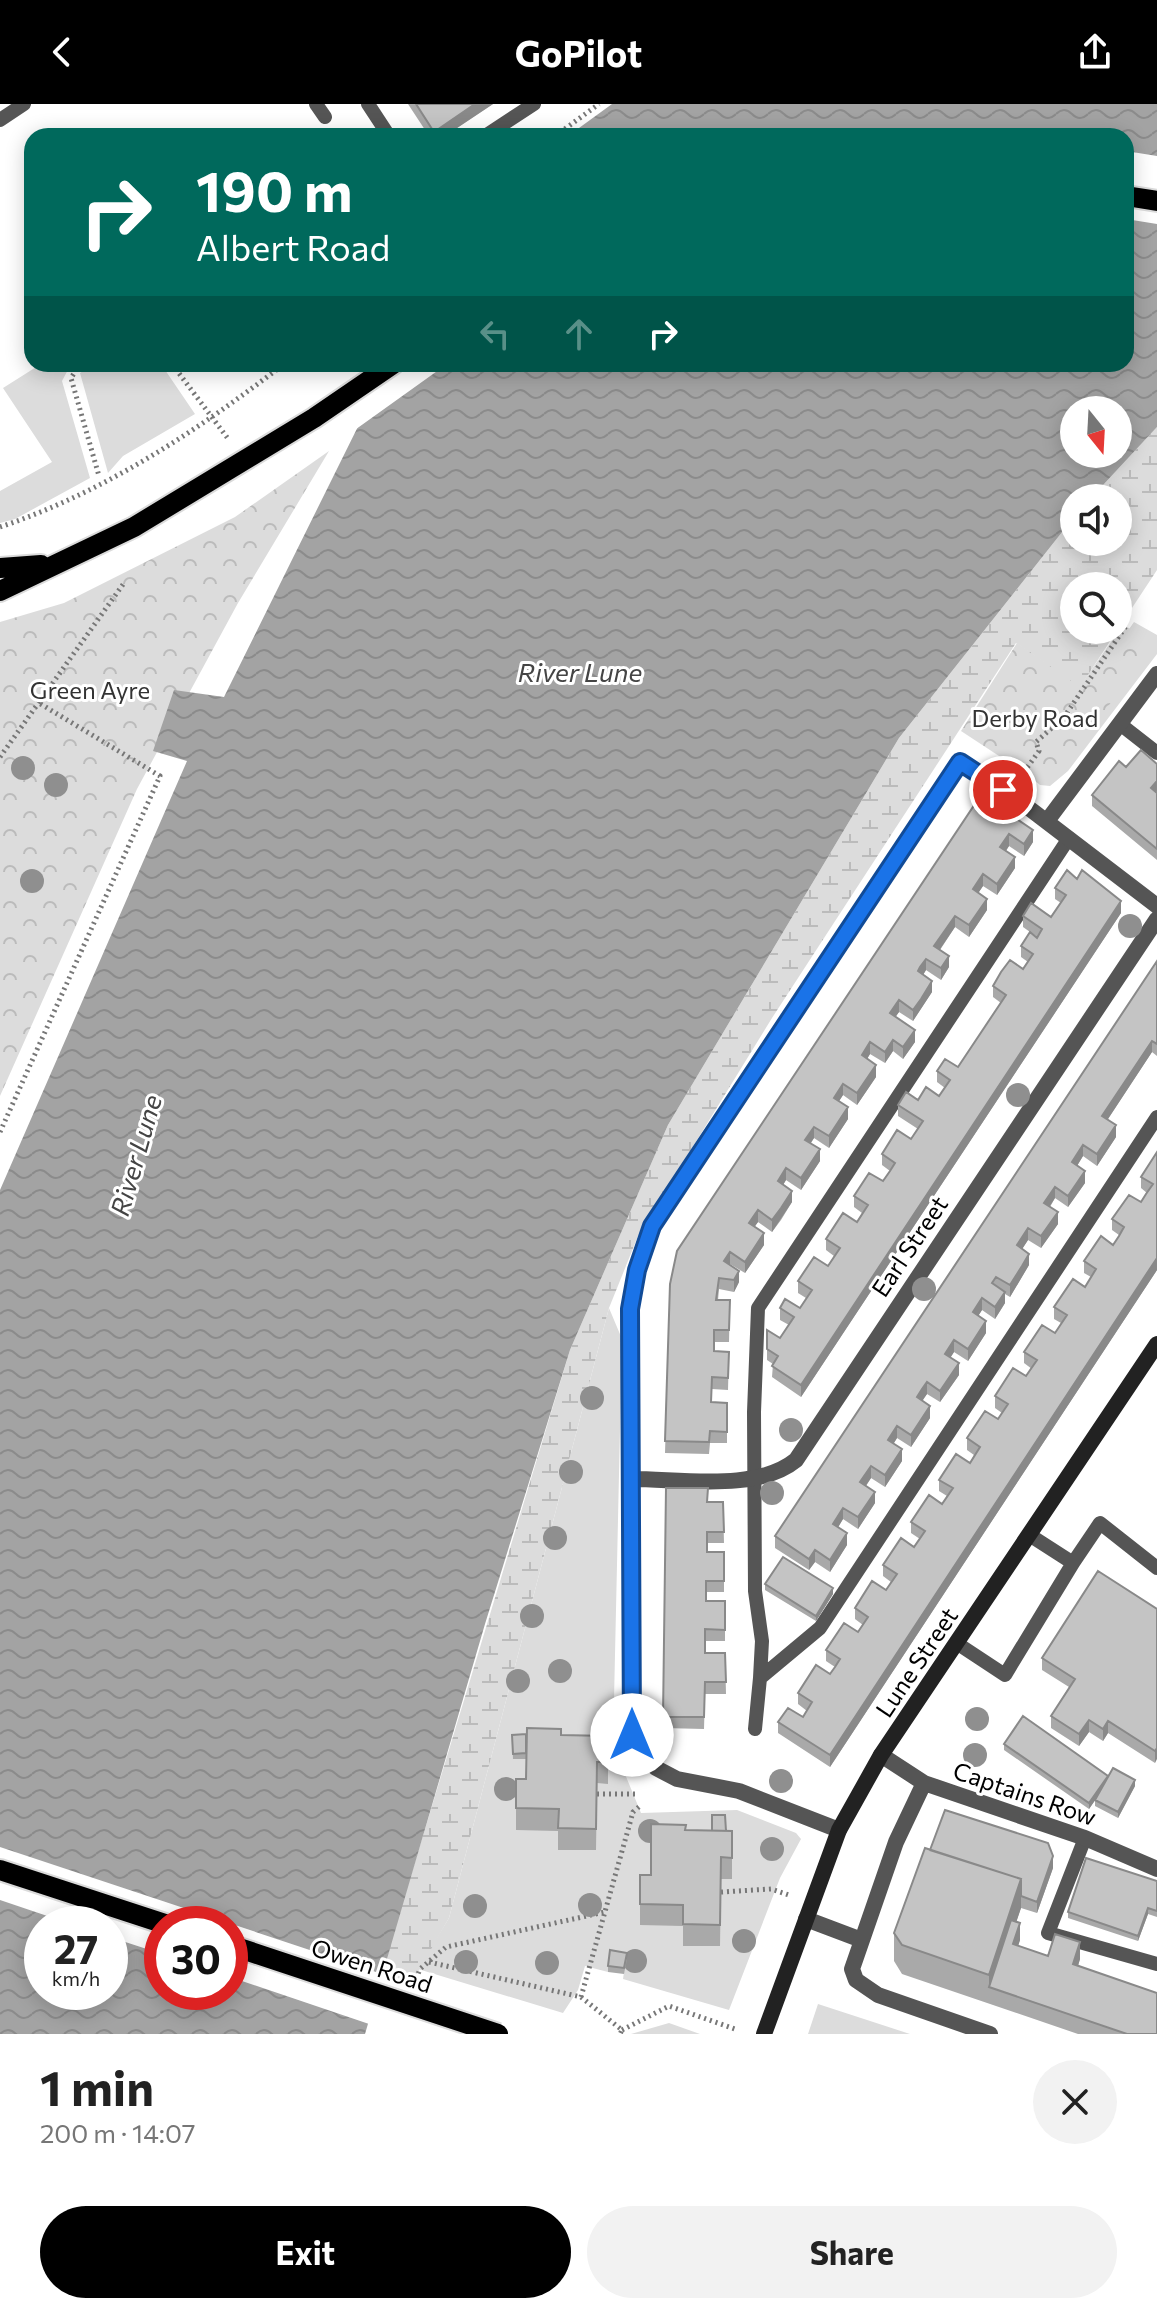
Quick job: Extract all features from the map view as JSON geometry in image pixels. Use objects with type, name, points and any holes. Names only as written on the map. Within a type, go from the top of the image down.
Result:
[{"type":"main road","points":[[1134,197],[1157,201]]},
{"type":"main road","points":[[0,591],[134,527],[314,418],[381,372]]},
{"type":"main road","points":[[0,568],[53,564]]},
{"type":"main road","points":[[0,1870],[144,1917]]},
{"type":"main road","name":"Owen Road","points":[[248,1951],[498,2034]]},
{"type":"street","points":[[1047,821],[1157,674]]},
{"type":"street","points":[[839,1830],[739,1791],[677,1779],[656,1768],[641,1752],[632,1735],[630,1309],[637,1270],[652,1226],[960,762],[1047,821],[1157,906]]},
{"type":"street","name":"Earl Street","points":[[632,1479],[757,1479],[782,1472],[796,1460],[1157,919]]},
{"type":"street","name":"Lune Street","points":[[764,2034],[839,1830],[881,1755],[1031,1536],[1157,1344]]},
{"type":"street","name":"Captains Row","points":[[881,1755],[924,1783],[1085,1838],[1157,1869]]},
{"type":"street","points":[[924,1783],[896,1842],[856,1947],[852,1969],[856,1980],[865,1988],[990,2034]]},
{"type":"street","points":[[806,1919],[856,1947]]},
{"type":"lane","points":[[0,120],[24,104]]},
{"type":"lane","points":[[316,104],[325,117]]},
{"type":"lane","points":[[368,104],[384,128]]},
{"type":"lane","points":[[497,128],[534,104]]},
{"type":"lane","points":[[1120,724],[1157,753]]},
{"type":"lane","points":[[755,1729],[762,1641],[755,1591],[757,1479],[754,1412],[758,1308],[1069,838]]},
{"type":"lane","points":[[760,1678],[820,1628],[1157,1117]]},
{"type":"lane","points":[[958,1644],[1005,1675],[1100,1523],[1157,1568]]},
{"type":"lane","points":[[1031,1536],[1073,1563]]},
{"type":"lane","points":[[1085,1838],[1048,1933],[1157,1964]]},
{"type":"path","points":[[566,128],[599,104]]},
{"type":"path","points":[[75,372],[71,378],[99,476]]},
{"type":"path","points":[[178,372],[214,418]]},
{"type":"path","points":[[0,527],[44,512],[123,472],[214,418],[274,372]]},
{"type":"path","points":[[2,753],[124,583]]},
{"type":"path","points":[[1024,772],[1039,751],[1036,742],[1064,717],[1114,644]]},
{"type":"path","points":[[0,1132],[160,776],[39,703]]},
{"type":"path","points":[[597,1794],[636,1794]]},
{"type":"path","points":[[581,1997],[633,1812],[640,1806]]},
{"type":"path","points":[[721,1892],[771,1889],[812,1902]]},
{"type":"path","points":[[605,1912],[446,1947],[429,1962],[581,1997],[621,2032],[669,2006],[735,2029]]},
{"type":"green space","points":[[28,372],[67,372],[62,381],[90,478],[15,519],[0,523],[0,491],[52,462],[3,388]]},
{"type":"green space","points":[[166,372],[195,414],[123,456],[108,473],[80,373]]},
{"type":"green space","points":[[1157,427],[1157,570],[1132,608],[1132,572],[1060,572],[1060,644],[1109,644],[1080,687],[1016,643],[772,1018],[638,1236],[609,1308],[449,1918],[411,1984],[382,1971],[570,1350],[668,1125],[899,738],[1060,535],[1060,556],[1132,556],[1132,484],[1104,484],[1119,468],[1132,468],[1132,454]]},
{"type":"green space","name":"Green Ayre","points":[[329,451],[238,603],[137,789],[0,1096],[0,622],[64,603],[235,517]]},
{"type":"green space","points":[[1134,622],[1157,635],[1157,654],[1068,771],[1050,786],[1040,785],[1027,774],[1119,644],[1132,644]]},
{"type":"green space","name":"Derby Road","points":[[1132,630],[1142,635],[1146,650],[1142,661],[1061,769],[1049,778],[1031,777],[961,731],[1017,643],[1080,686],[1110,644],[1132,644]]},
{"type":"green space","points":[[609,1308],[622,1339],[613,1745],[641,1813],[737,1810],[796,1833],[801,1839],[780,1878],[729,2010],[623,1979],[626,1959],[610,1957],[608,1972],[585,1966],[578,1990],[563,2013],[418,1969],[449,1918]]},
{"type":"green space","points":[[818,2004],[910,2034],[808,2034]]},
{"type":"green space","points":[[669,2023],[700,2034],[631,2034]]},
{"type":"water","name":"River Lune","points":[[612,104],[1157,104],[1157,427],[1132,454],[1132,396],[1060,396],[1060,468],[1119,468],[1104,484],[1060,484],[1060,535],[899,738],[668,1125],[570,1350],[485,1624],[365,2034],[0,2034],[0,1190],[187,761],[153,751],[174,690],[224,697],[385,372],[1134,372],[1134,128],[579,128]]},
{"type":"pier","points":[[1134,152],[1157,156],[1157,224],[1134,220]]},
{"type":"pier","points":[[381,372],[436,372],[352,432]]},
{"type":"pier","points":[[0,1847],[177,1906],[144,1906],[144,1948],[128,1943],[128,1906],[24,1908],[0,1900]]},
{"type":"pier","points":[[248,1929],[385,1975],[372,2025],[248,1983]]},
{"type":"building","points":[[416,104],[475,104],[440,128],[431,128]]},
{"type":"building","points":[[1141,750],[1157,764],[1157,781],[1151,788],[1157,793],[1157,849],[1092,795],[1119,761],[1126,767]]},
{"type":"building","points":[[981,795],[1033,830],[1024,844],[1009,834],[1000,847],[1015,857],[997,884],[983,874],[973,889],[987,899],[969,925],[955,916],[934,946],[949,956],[941,968],[926,959],[920,967],[918,971],[932,981],[921,999],[913,1010],[899,1000],[890,1013],[915,1030],[903,1047],[893,1040],[885,1052],[870,1042],[862,1055],[876,1065],[857,1093],[843,1084],[834,1098],[848,1107],[829,1136],[814,1127],[805,1140],[820,1149],[801,1178],[786,1168],[778,1181],[792,1191],[772,1220],[758,1210],[749,1223],[764,1233],[745,1262],[730,1252],[724,1261],[739,1271],[734,1280],[719,1278],[716,1300],[730,1300],[729,1330],[714,1330],[714,1351],[729,1352],[728,1378],[712,1377],[711,1402],[727,1403],[727,1432],[710,1431],[709,1442],[665,1441],[670,1284],[677,1251]]},
{"type":"building","points":[[1067,870],[1077,879],[1082,870],[1121,901],[801,1385],[772,1366],[778,1356],[767,1349],[767,1330],[780,1338],[794,1317],[780,1308],[785,1299],[800,1308],[812,1290],[798,1281],[814,1257],[828,1266],[840,1248],[826,1239],[843,1213],[857,1222],[868,1205],[854,1196],[869,1173],[883,1181],[890,1171],[895,1163],[882,1154],[897,1130],[911,1139],[923,1121],[898,1105],[906,1092],[918,1100],[926,1087],[939,1096],[950,1080],[937,1071],[945,1059],[958,1067],[1006,995],[993,986],[1001,972],[1010,960],[1023,969],[1033,954],[1021,946],[1030,932],[1037,938],[1042,929],[1023,916],[1031,903],[1051,917],[1066,895],[1055,888]]},
{"type":"building","points":[[1157,961],[1157,1044],[1152,1041],[1102,1116],[1116,1125],[1097,1154],[1083,1145],[1072,1162],[1085,1171],[1068,1196],[1055,1187],[1044,1203],[1058,1212],[1041,1236],[1028,1228],[1017,1245],[1029,1254],[1010,1285],[996,1277],[992,1283],[1005,1292],[995,1307],[982,1298],[973,1312],[986,1321],[968,1349],[954,1340],[945,1354],[959,1363],[940,1391],[927,1382],[922,1389],[917,1397],[930,1406],[911,1435],[897,1426],[888,1440],[902,1449],[885,1475],[871,1466],[860,1482],[875,1492],[858,1517],[843,1508],[833,1524],[847,1533],[830,1560],[815,1550],[809,1559],[775,1536]]},
{"type":"building","points":[[1157,1152],[1157,1258],[830,1755],[778,1722],[788,1708],[803,1717],[812,1702],[798,1693],[816,1665],[830,1674],[835,1667],[840,1659],[826,1650],[844,1623],[858,1632],[868,1617],[855,1608],[872,1581],[886,1590],[897,1574],[883,1565],[901,1538],[914,1547],[925,1531],[911,1522],[929,1495],[942,1504],[953,1488],[939,1480],[956,1454],[970,1463],[980,1447],[967,1438],[985,1411],[998,1419],[1008,1404],[995,1396],[1013,1368],[1026,1376],[1037,1360],[1024,1352],[1042,1325],[1055,1333],[1067,1315],[1054,1307],[1073,1279],[1085,1287],[1096,1269],[1084,1261],[1101,1236],[1113,1245],[1119,1236],[1124,1227],[1112,1219],[1129,1195],[1141,1202],[1153,1184],[1141,1177]]},
{"type":"building","points":[[666,1488],[708,1488],[707,1502],[723,1502],[724,1532],[707,1532],[707,1552],[724,1552],[724,1581],[706,1581],[706,1601],[725,1601],[725,1630],[705,1629],[705,1653],[725,1653],[726,1682],[705,1682],[704,1717],[663,1717]]},
{"type":"building","points":[[783,1557],[833,1588],[816,1616],[765,1584]]},
{"type":"building","points":[[1098,1571],[1157,1609],[1155,1751],[1108,1721],[1103,1729],[1089,1720],[1079,1734],[1051,1716],[1075,1679],[1042,1658]]},
{"type":"building","points":[[1023,1716],[1108,1776],[1089,1803],[1004,1744]]},
{"type":"building","points":[[527,1728],[561,1729],[561,1735],[608,1736],[608,1762],[597,1762],[596,1829],[558,1828],[559,1809],[516,1808],[516,1779],[526,1779]]},
{"type":"building","points":[[526,1734],[526,1753],[513,1754],[512,1735]]},
{"type":"building","points":[[1113,1768],[1135,1780],[1118,1812],[1095,1800]]},
{"type":"building","points":[[945,1810],[1048,1843],[1053,1856],[1037,1902],[1021,1896],[1021,1879],[930,1850]]},
{"type":"building","points":[[712,1815],[725,1815],[726,1831],[712,1831]]},
{"type":"building","points":[[651,1824],[686,1825],[685,1830],[732,1831],[732,1858],[721,1857],[720,1925],[683,1924],[683,1905],[640,1904],[640,1875],[651,1875]]},
{"type":"building","points":[[925,1848],[1021,1879],[989,1975],[902,1945],[894,1933]]},
{"type":"building","points":[[1086,1858],[1157,1881],[1157,1911],[1148,1908],[1138,1936],[1068,1912]]},
{"type":"building","points":[[1011,1920],[1020,1923],[1013,1944],[1048,1956],[1055,1934],[1080,1942],[1073,1964],[1157,1993],[1157,2034],[1127,2034],[989,1987]]},
{"type":"building","points":[[610,1950],[627,1953],[624,1968],[608,1966]]},
{"type":"route","points":[[632,1735],[630,1309],[637,1270],[652,1226],[960,762],[1003,790]]}]
